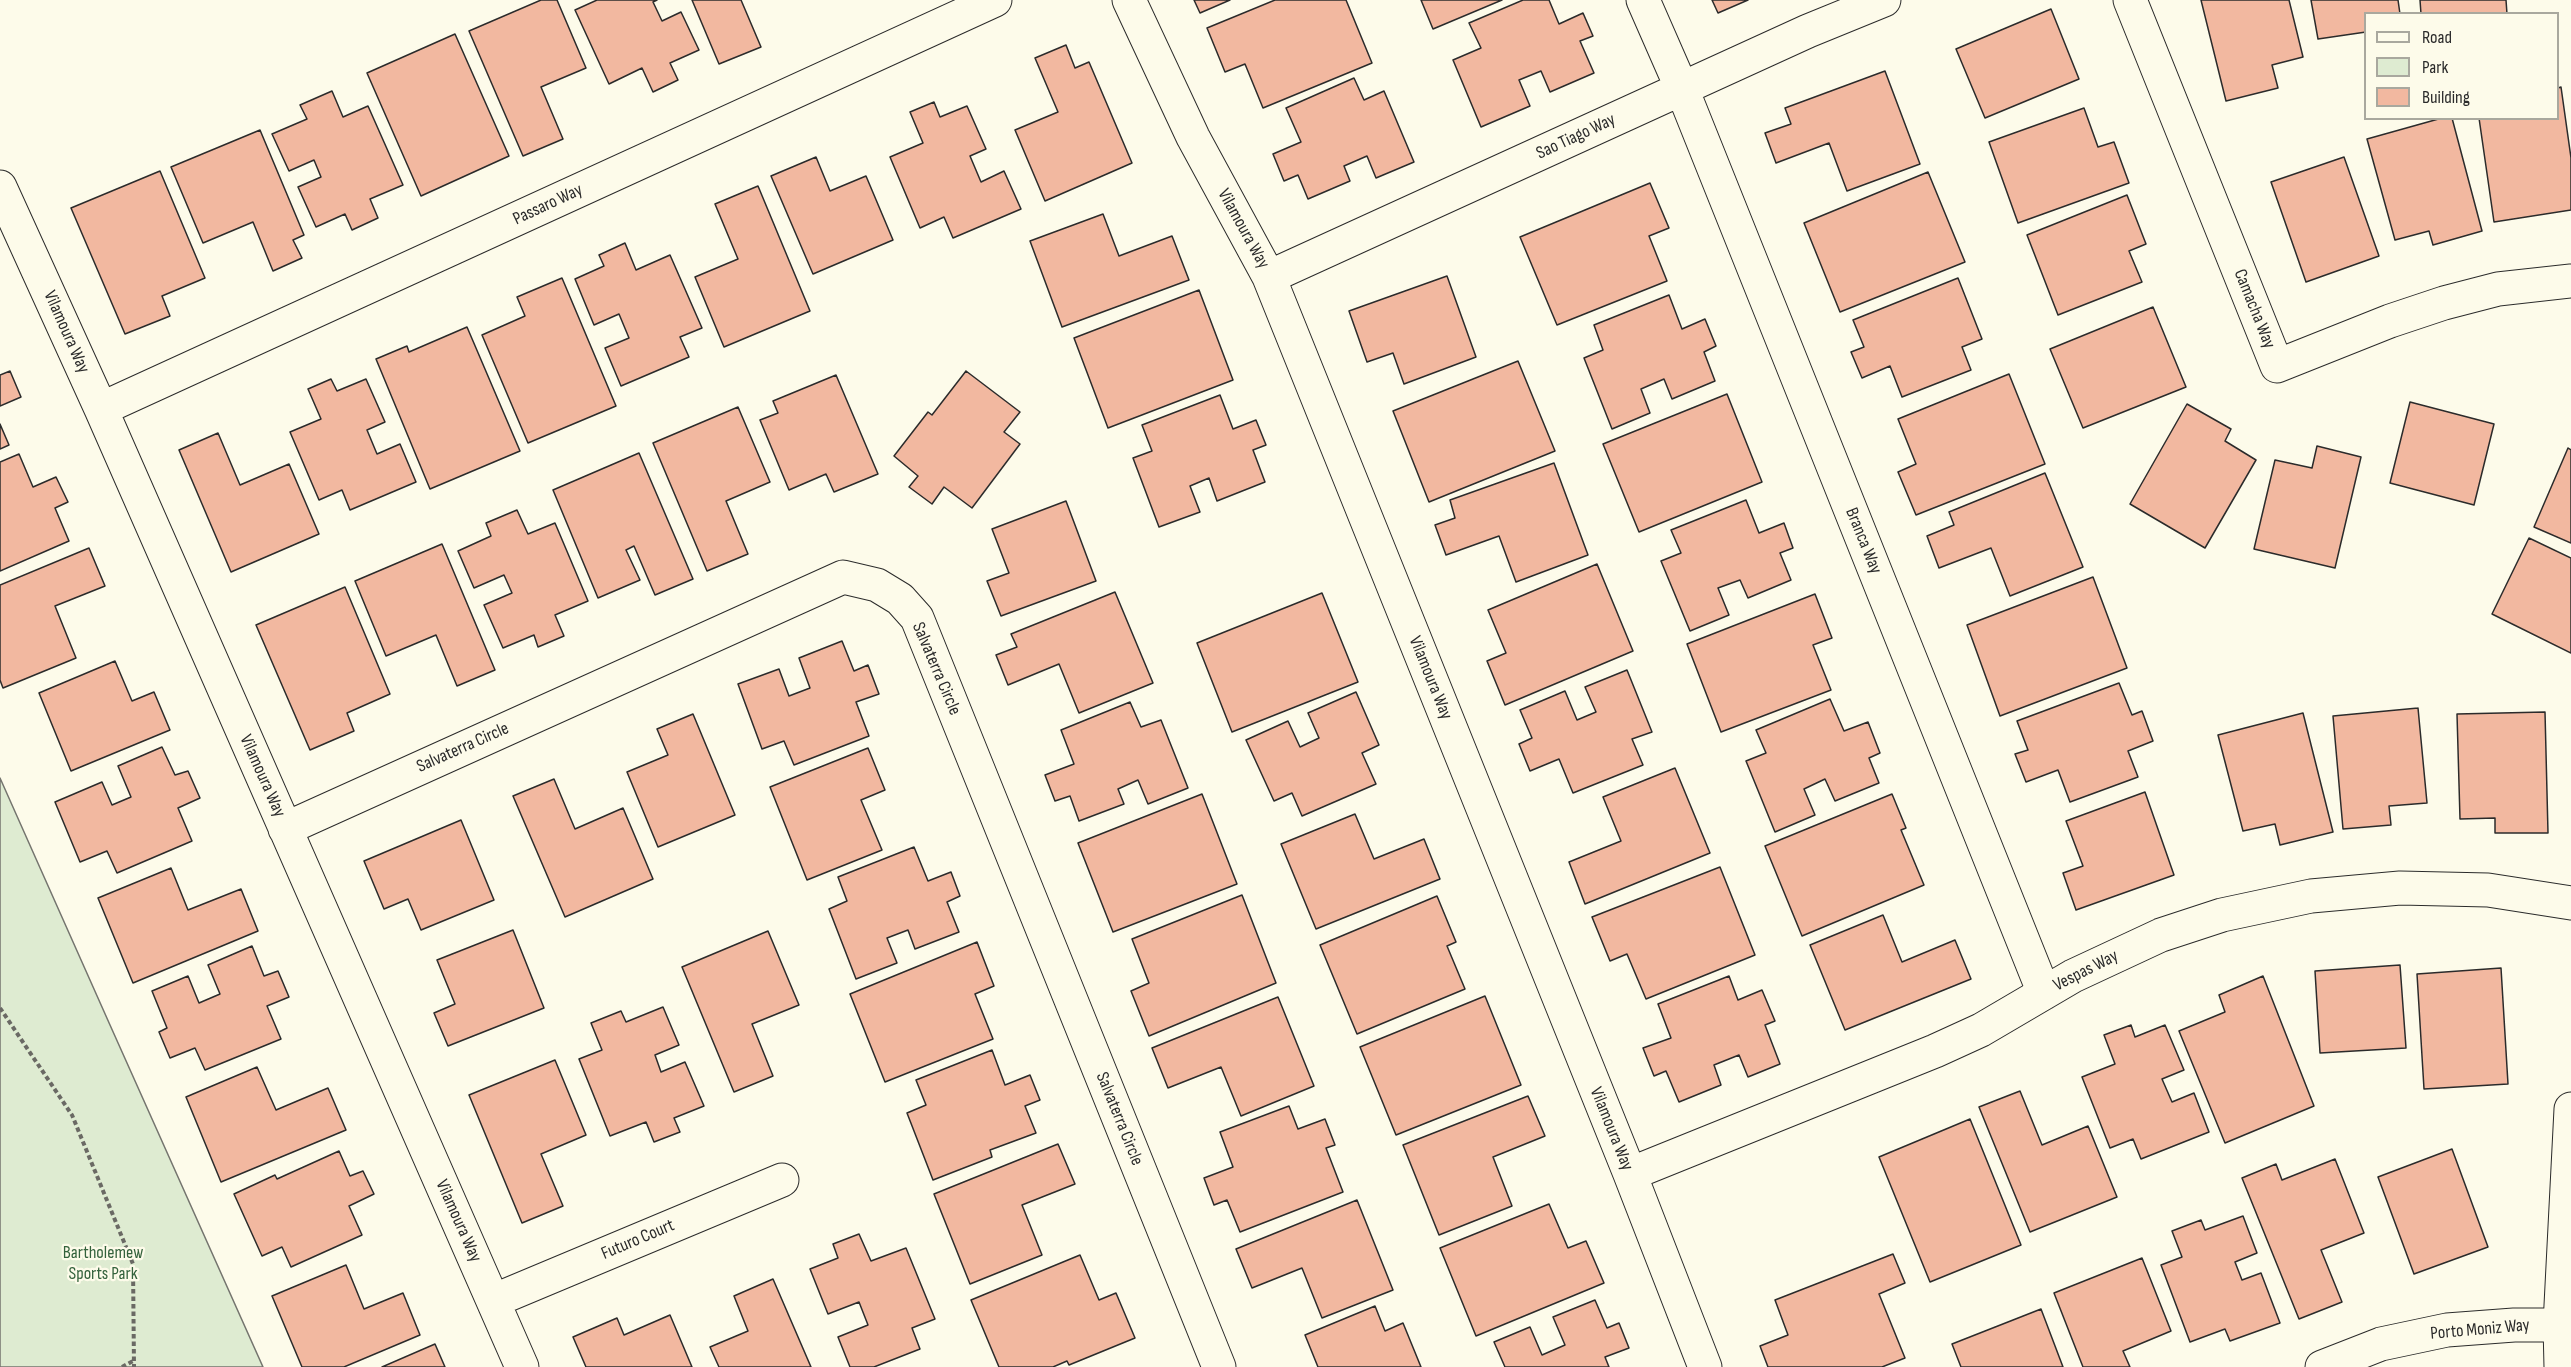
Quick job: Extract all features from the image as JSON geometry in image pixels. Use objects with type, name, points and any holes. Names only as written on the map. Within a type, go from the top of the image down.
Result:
[{"type":"street","name":"Passaro Way","points":[[101,409],[995,0]]},
{"type":"street","name":"Vilamoura Way","points":[[1130,0],[1193,137],[1269,278],[1630,1173],[1705,1367]]},
{"type":"street","name":"Branca Way","points":[[1644,0],[1682,89],[2044,993]]},
{"type":"street","name":"Sao Tiago Way","points":[[1269,278],[1808,31],[1884,0]]},
{"type":"street","name":"Camacha Way","points":[[2130,0],[2277,366],[2390,321],[2444,303],[2498,290],[2571,281]]},
{"type":"street","name":"Vilamoura Way","points":[[0,187],[101,409],[522,1367]]},
{"type":"street","name":"Salvaterra Circle","points":[[285,828],[843,577],[877,585],[900,599],[916,618],[1219,1367]]},
{"type":"street","name":"Vespas Way","points":[[1630,1173],[1935,1051],[1982,1029],[2073,976],[2161,935],[2222,915],[2311,896],[2400,888],[2488,890],[2571,903]]},
{"type":"street","points":[[2561,1367],[2566,1325],[2571,1109]]},
{"type":"street","name":"Futuro Court","points":[[493,1300],[782,1180]]},
{"type":"street","name":"Porto Moniz Way","points":[[2322,1367],[2381,1344],[2447,1330],[2566,1325]]},
{"type":"path","points":[[0,1008],[72,1115],[133,1264],[134,1367]]},
{"type":"path","points":[[122,1367],[133,1361]]},
{"type":"green space","name":"Bartholemew Sports Park","points":[[0,778],[110,1025],[263,1367],[0,1367]]},
{"type":"building","points":[[541,0],[557,0],[586,68],[541,87],[563,139],[523,156],[469,31]]},
{"type":"building","points":[[597,0],[657,0],[653,2],[662,21],[681,12],[699,50],[670,63],[678,80],[653,92],[642,68],[609,84],[575,10]]},
{"type":"building","points":[[692,0],[741,0],[761,47],[719,64]]},
{"type":"building","points":[[1194,0],[1230,0],[1200,13]]},
{"type":"building","points":[[1275,0],[1346,0],[1372,63],[1263,108],[1245,64],[1225,72],[1207,28]]},
{"type":"building","points":[[1421,0],[1502,0],[1433,29]]},
{"type":"building","points":[[1523,0],[1549,0],[1559,24],[1583,13],[1593,36],[1580,41],[1594,73],[1550,92],[1541,71],[1519,80],[1530,106],[1481,127],[1453,60],[1481,48],[1469,23]]},
{"type":"building","points":[[1712,0],[1748,0],[1718,13]]},
{"type":"building","points":[[2201,0],[2289,0],[2303,57],[2272,65],[2278,88],[2226,101]]},
{"type":"building","points":[[2311,0],[2398,0],[2400,12],[2364,12],[2364,32],[2318,39]]},
{"type":"building","points":[[2420,0],[2506,0],[2507,12],[2421,12]]},
{"type":"building","points":[[2051,9],[2079,79],[1985,118],[1956,49]]},
{"type":"building","points":[[455,34],[509,156],[421,196],[367,73]]},
{"type":"building","points":[[1066,45],[1075,68],[1089,62],[1132,163],[1045,201],[1015,130],[1058,112],[1035,58]]},
{"type":"building","points":[[1885,71],[1920,164],[1847,191],[1829,143],[1776,163],[1765,133],[1791,124],[1785,108]]},
{"type":"building","points":[[1354,78],[1364,100],[1384,91],[1414,162],[1376,178],[1367,156],[1344,166],[1350,181],[1308,199],[1298,175],[1284,181],[1273,154],[1301,142],[1286,108]]},
{"type":"building","points":[[2561,87],[2571,158],[2571,210],[2494,222],[2479,120],[2559,120],[2559,88]]},
{"type":"building","points":[[332,91],[343,117],[368,106],[403,185],[370,199],[378,218],[352,230],[345,214],[316,227],[298,187],[321,177],[314,160],[289,171],[272,134],[307,119],[300,105]]},
{"type":"building","points":[[934,102],[940,117],[967,106],[986,149],[970,156],[981,182],[1004,171],[1021,209],[953,238],[944,217],[920,228],[890,157],[923,143],[910,112]]},
{"type":"building","points":[[2084,108],[2098,147],[2114,142],[2129,183],[2018,223],[1989,142]]},
{"type":"building","points":[[2435,120],[2453,120],[2482,231],[2433,245],[2429,231],[2395,240],[2367,139]]},
{"type":"building","points":[[260,130],[304,235],[293,240],[302,258],[273,271],[253,222],[203,243],[171,167]]},
{"type":"building","points":[[816,157],[830,191],[866,176],[893,240],[813,274],[771,176]]},
{"type":"building","points":[[2344,157],[2379,256],[2306,282],[2271,182]]},
{"type":"building","points":[[160,171],[205,278],[162,296],[170,316],[125,334],[71,208]]},
{"type":"building","points":[[1928,172],[1965,262],[1840,312],[1804,223]]},
{"type":"building","points":[[1650,183],[1669,228],[1649,236],[1667,281],[1557,325],[1520,237]]},
{"type":"building","points":[[758,186],[810,311],[724,347],[695,277],[738,259],[715,204]]},
{"type":"building","points":[[2127,195],[2146,244],[2129,251],[2142,282],[2058,315],[2027,235]]},
{"type":"building","points":[[1103,214],[1119,256],[1172,236],[1189,280],[1062,327],[1030,241]]},
{"type":"building","points":[[625,243],[636,270],[670,255],[702,328],[680,337],[689,357],[621,386],[605,348],[629,338],[619,314],[594,325],[575,279],[604,266],[599,255]]},
{"type":"building","points":[[1447,276],[1476,357],[1404,384],[1393,353],[1367,362],[1349,311]]},
{"type":"building","points":[[562,278],[616,406],[528,443],[482,335],[525,316],[517,297]]},
{"type":"building","points":[[1958,278],[1982,339],[1962,347],[1971,370],[1902,397],[1890,366],[1862,378],[1851,352],[1864,347],[1853,320]]},
{"type":"building","points":[[1199,290],[1233,380],[1108,428],[1074,338]]},
{"type":"building","points":[[1669,295],[1682,329],[1705,319],[1716,346],[1704,352],[1715,381],[1672,399],[1664,379],[1641,389],[1650,413],[1612,429],[1584,358],[1603,350],[1594,325]]},
{"type":"building","points":[[2153,307],[2186,387],[2083,428],[2050,349]]},
{"type":"building","points":[[467,327],[520,451],[430,489],[376,359],[407,346],[409,352]]},
{"type":"building","points":[[1518,361],[1555,451],[1429,502],[1393,411]]},
{"type":"building","points":[[10,371],[21,397],[0,406],[0,375]]},
{"type":"building","points":[[966,371],[1020,412],[1004,432],[1020,444],[972,508],[944,487],[932,504],[909,487],[918,476],[894,456],[928,412],[932,415]]},
{"type":"building","points":[[2009,374],[2045,464],[1916,515],[1898,472],[1916,464],[1898,419]]},
{"type":"building","points":[[836,375],[878,474],[834,492],[826,474],[789,490],[760,420],[778,413],[773,401]]},
{"type":"building","points":[[331,379],[337,391],[366,379],[385,422],[367,430],[377,454],[400,444],[416,482],[350,510],[342,490],[319,500],[290,432],[321,419],[308,389]]},
{"type":"building","points":[[1727,394],[1762,482],[1639,532],[1603,444]]},
{"type":"building","points":[[1220,395],[1233,429],[1256,420],[1266,445],[1253,450],[1265,482],[1217,501],[1209,478],[1190,486],[1200,512],[1159,527],[1133,458],[1152,451],[1142,425]]},
{"type":"building","points":[[2410,402],[2494,424],[2474,505],[2390,483]]},
{"type":"building","points":[[2187,404],[2231,429],[2225,441],[2256,460],[2205,548],[2130,504]]},
{"type":"building","points":[[738,407],[770,482],[726,501],[748,554],[707,571],[653,443]]},
{"type":"building","points":[[0,424],[9,445],[0,449]]},
{"type":"building","points":[[218,433],[240,485],[289,464],[319,534],[231,572],[179,450]]},
{"type":"building","points":[[2317,446],[2361,457],[2335,568],[2254,549],[2275,460],[2312,468]]},
{"type":"building","points":[[2568,448],[2571,450],[2571,543],[2534,527]]},
{"type":"building","points":[[639,453],[693,579],[655,595],[634,546],[626,550],[640,580],[598,598],[553,490]]},
{"type":"building","points":[[19,454],[33,487],[56,477],[68,502],[55,508],[69,541],[0,571],[0,462]]},
{"type":"building","points":[[1554,463],[1588,555],[1516,582],[1499,536],[1446,555],[1435,525],[1455,518],[1450,500]]},
{"type":"building","points":[[2045,473],[2083,567],[2010,596],[1991,548],[1939,568],[1927,536],[1954,525],[1949,512]]},
{"type":"building","points":[[1746,500],[1759,533],[1784,523],[1793,548],[1780,553],[1791,580],[1748,598],[1740,580],[1718,588],[1729,615],[1690,631],[1661,561],[1681,553],[1671,530]]},
{"type":"building","points":[[1066,501],[1096,581],[1001,616],[987,581],[1009,573],[992,529]]},
{"type":"building","points":[[517,510],[528,534],[555,523],[588,601],[555,615],[564,636],[538,647],[534,635],[503,648],[484,605],[512,593],[504,575],[474,588],[458,551],[491,536],[486,523]]},
{"type":"building","points":[[2529,538],[2571,558],[2571,653],[2492,614]]},
{"type":"building","points":[[442,544],[495,670],[457,686],[436,635],[386,656],[355,581]]},
{"type":"building","points":[[89,548],[105,586],[55,606],[76,658],[3,688],[0,680],[0,585]]},
{"type":"building","points":[[1597,564],[1633,651],[1505,705],[1487,661],[1506,653],[1488,610]]},
{"type":"building","points":[[2093,577],[2127,668],[2000,716],[1967,625]]},
{"type":"building","points":[[345,587],[390,694],[347,713],[354,731],[310,750],[256,625]]},
{"type":"building","points":[[1115,592],[1153,683],[1079,713],[1059,664],[1008,685],[996,655],[1017,647],[1011,634]]},
{"type":"building","points":[[1322,593],[1358,682],[1232,732],[1197,643]]},
{"type":"building","points":[[1815,594],[1832,638],[1813,645],[1831,690],[1721,732],[1687,644]]},
{"type":"building","points":[[842,641],[854,671],[868,665],[879,694],[856,702],[869,736],[794,765],[784,741],[762,749],[738,684],[779,669],[789,696],[810,688],[799,658]]},
{"type":"building","points":[[115,661],[132,701],[154,692],[170,730],[71,771],[39,693]]},
{"type":"building","points":[[1627,670],[1652,732],[1632,739],[1643,765],[1573,793],[1559,759],[1530,771],[1519,744],[1532,738],[1520,710],[1565,691],[1577,720],[1596,712],[1585,687]]},
{"type":"building","points":[[2119,683],[2132,715],[2142,711],[2153,741],[2128,751],[2138,777],[2070,802],[2058,770],[2026,782],[2015,754],[2028,750],[2017,721]]},
{"type":"building","points":[[1356,692],[1379,745],[1362,753],[1376,784],[1302,816],[1292,793],[1274,801],[1246,740],[1288,721],[1300,747],[1319,738],[1308,713]]},
{"type":"building","points":[[1830,699],[1844,731],[1868,722],[1880,753],[1869,758],[1879,783],[1835,801],[1825,779],[1804,789],[1815,815],[1775,832],[1746,761],[1766,753],[1756,730]]},
{"type":"building","points":[[1130,702],[1141,727],[1161,720],[1188,788],[1148,804],[1138,780],[1118,789],[1124,804],[1079,821],[1070,796],[1055,801],[1045,775],[1074,764],[1061,730]]},
{"type":"building","points":[[2418,708],[2427,803],[2389,806],[2391,825],[2343,829],[2333,716]]},
{"type":"building","points":[[2545,712],[2548,833],[2495,833],[2495,818],[2460,819],[2457,714]]},
{"type":"building","points":[[2303,713],[2333,832],[2280,845],[2275,824],[2243,831],[2218,735]]},
{"type":"building","points":[[693,714],[735,815],[658,847],[627,772],[668,755],[657,729]]},
{"type":"building","points":[[162,747],[175,775],[188,771],[200,798],[178,808],[192,841],[117,873],[107,851],[80,862],[55,802],[102,782],[112,805],[131,797],[118,766]]},
{"type":"building","points":[[868,748],[885,790],[861,800],[882,850],[807,880],[770,787]]},
{"type":"building","points":[[1675,768],[1710,853],[1585,904],[1569,862],[1621,841],[1603,797]]},
{"type":"building","points":[[554,779],[575,829],[623,808],[653,879],[565,917],[513,796]]},
{"type":"building","points":[[2145,792],[2174,875],[2076,910],[2063,873],[2083,866],[2066,821]]},
{"type":"building","points":[[1202,794],[1237,884],[1113,932],[1078,843]]},
{"type":"building","points":[[1892,794],[1906,828],[1901,830],[1924,885],[1802,936],[1765,846]]},
{"type":"building","points":[[1355,814],[1374,859],[1424,839],[1440,879],[1316,929],[1281,844]]},
{"type":"building","points":[[461,820],[494,900],[421,930],[408,899],[384,909],[364,861]]},
{"type":"building","points":[[914,847],[928,881],[951,872],[960,896],[947,902],[959,932],[915,949],[908,930],[887,938],[897,963],[856,979],[829,909],[847,901],[838,877]]},
{"type":"building","points":[[1720,867],[1755,955],[1646,999],[1627,954],[1610,961],[1592,917]]},
{"type":"building","points":[[171,868],[188,910],[241,889],[258,931],[133,983],[98,898]]},
{"type":"building","points":[[1242,895],[1276,983],[1149,1036],[1131,991],[1149,983],[1132,939]]},
{"type":"building","points":[[1437,896],[1456,942],[1447,946],[1465,989],[1357,1034],[1320,945]]},
{"type":"building","points":[[1883,915],[1902,962],[1955,940],[1971,979],[1845,1030],[1810,945]]},
{"type":"building","points":[[513,930],[544,1008],[448,1046],[434,1013],[455,1004],[437,960]]},
{"type":"building","points":[[768,931],[799,1005],[752,1024],[773,1076],[734,1092],[682,967]]},
{"type":"building","points":[[977,942],[994,986],[975,994],[993,1039],[885,1082],[850,994]]},
{"type":"building","points":[[252,946],[264,976],[278,971],[289,997],[267,1006],[281,1039],[205,1070],[195,1048],[170,1058],[159,1032],[167,1028],[152,991],[188,976],[199,1003],[220,994],[208,965]]},
{"type":"building","points":[[2400,965],[2406,1048],[2320,1053],[2315,971]]},
{"type":"building","points":[[2501,968],[2508,1084],[2424,1089],[2417,974]]},
{"type":"building","points":[[1729,976],[1738,1000],[1762,990],[1775,1021],[1765,1025],[1780,1064],[1748,1077],[1739,1055],[1714,1065],[1721,1085],[1679,1102],[1666,1071],[1654,1076],[1643,1048],[1671,1038],[1658,1004]]},
{"type":"building","points":[[2263,976],[2314,1106],[2225,1143],[2179,1031],[2225,1012],[2219,995]]},
{"type":"building","points":[[1485,996],[1521,1085],[1396,1135],[1360,1047]]},
{"type":"building","points":[[1278,997],[1314,1086],[1241,1116],[1221,1067],[1168,1088],[1152,1048]]},
{"type":"building","points":[[663,1007],[679,1045],[655,1055],[661,1072],[685,1062],[704,1106],[674,1118],[680,1132],[654,1142],[646,1122],[610,1136],[579,1059],[602,1050],[591,1023],[621,1011],[626,1022]]},
{"type":"building","points":[[2131,1025],[2135,1037],[2165,1025],[2184,1070],[2162,1079],[2172,1102],[2194,1093],[2209,1132],[2141,1159],[2133,1139],[2110,1148],[2082,1077],[2115,1064],[2104,1035]]},
{"type":"building","points":[[992,1050],[1005,1085],[1030,1075],[1040,1100],[1025,1106],[1036,1133],[990,1150],[992,1157],[933,1180],[907,1113],[926,1105],[916,1080]]},
{"type":"building","points":[[555,1060],[586,1135],[541,1154],[563,1206],[522,1223],[469,1095]]},
{"type":"building","points":[[257,1067],[276,1110],[328,1088],[346,1130],[221,1182],[186,1097]]},
{"type":"building","points":[[2020,1091],[2042,1145],[2088,1126],[2117,1197],[2030,1232],[1979,1107]]},
{"type":"building","points":[[1528,1096],[1545,1136],[1493,1157],[1512,1206],[1439,1235],[1403,1145]]},
{"type":"building","points":[[1289,1106],[1298,1129],[1325,1119],[1335,1145],[1326,1148],[1343,1192],[1240,1232],[1227,1200],[1214,1205],[1204,1178],[1233,1167],[1220,1132]]},
{"type":"building","points":[[1970,1119],[2021,1245],[1930,1282],[1879,1157]]},
{"type":"building","points":[[1058,1144],[1075,1184],[1022,1205],[1042,1255],[970,1284],[934,1194]]},
{"type":"building","points":[[2452,1149],[2488,1247],[2414,1274],[2378,1177]]},
{"type":"building","points":[[339,1151],[350,1176],[363,1171],[374,1194],[349,1206],[362,1235],[291,1267],[282,1247],[262,1256],[234,1194],[275,1175],[277,1179]]},
{"type":"building","points":[[2335,1159],[2364,1233],[2321,1250],[2342,1302],[2299,1319],[2242,1178],[2276,1164],[2282,1180]]},
{"type":"building","points":[[1357,1200],[1393,1290],[1322,1318],[1302,1268],[1252,1288],[1236,1249]]},
{"type":"building","points":[[1549,1204],[1568,1248],[1586,1241],[1604,1283],[1476,1336],[1440,1248]]},
{"type":"building","points":[[2243,1216],[2257,1253],[2235,1262],[2242,1280],[2261,1273],[2280,1323],[2230,1341],[2225,1329],[2190,1342],[2161,1265],[2182,1257],[2172,1231],[2201,1220],[2205,1230]]},
{"type":"building","points":[[859,1234],[871,1261],[906,1248],[935,1319],[912,1328],[920,1349],[874,1367],[850,1367],[838,1337],[868,1325],[859,1302],[828,1314],[810,1269],[838,1258],[833,1244]]},
{"type":"building","points":[[1893,1254],[1905,1283],[1879,1294],[1905,1358],[1882,1367],[1768,1367],[1760,1346],[1788,1335],[1775,1300]]},
{"type":"building","points":[[1080,1255],[1099,1300],[1116,1293],[1135,1338],[1069,1365],[1067,1361],[1053,1367],[999,1367],[971,1300]]},
{"type":"building","points":[[2142,1258],[2171,1331],[2123,1351],[2130,1367],[2083,1367],[2054,1293]]},
{"type":"building","points":[[346,1265],[364,1309],[403,1293],[420,1335],[344,1367],[302,1367],[272,1296]]},
{"type":"building","points":[[773,1279],[811,1367],[719,1367],[710,1347],[748,1331],[734,1296]]},
{"type":"building","points":[[1595,1300],[1607,1328],[1619,1323],[1629,1348],[1605,1357],[1609,1367],[1505,1367],[1494,1342],[1530,1327],[1542,1355],[1565,1345],[1553,1317]]},
{"type":"building","points":[[1375,1306],[1385,1331],[1403,1323],[1421,1367],[1318,1367],[1305,1335]]},
{"type":"building","points":[[2041,1309],[2063,1367],[1961,1367],[1952,1344]]},
{"type":"building","points":[[670,1315],[692,1367],[586,1367],[573,1337],[617,1318],[624,1335]]},
{"type":"building","points":[[435,1344],[445,1367],[382,1367]]}]
